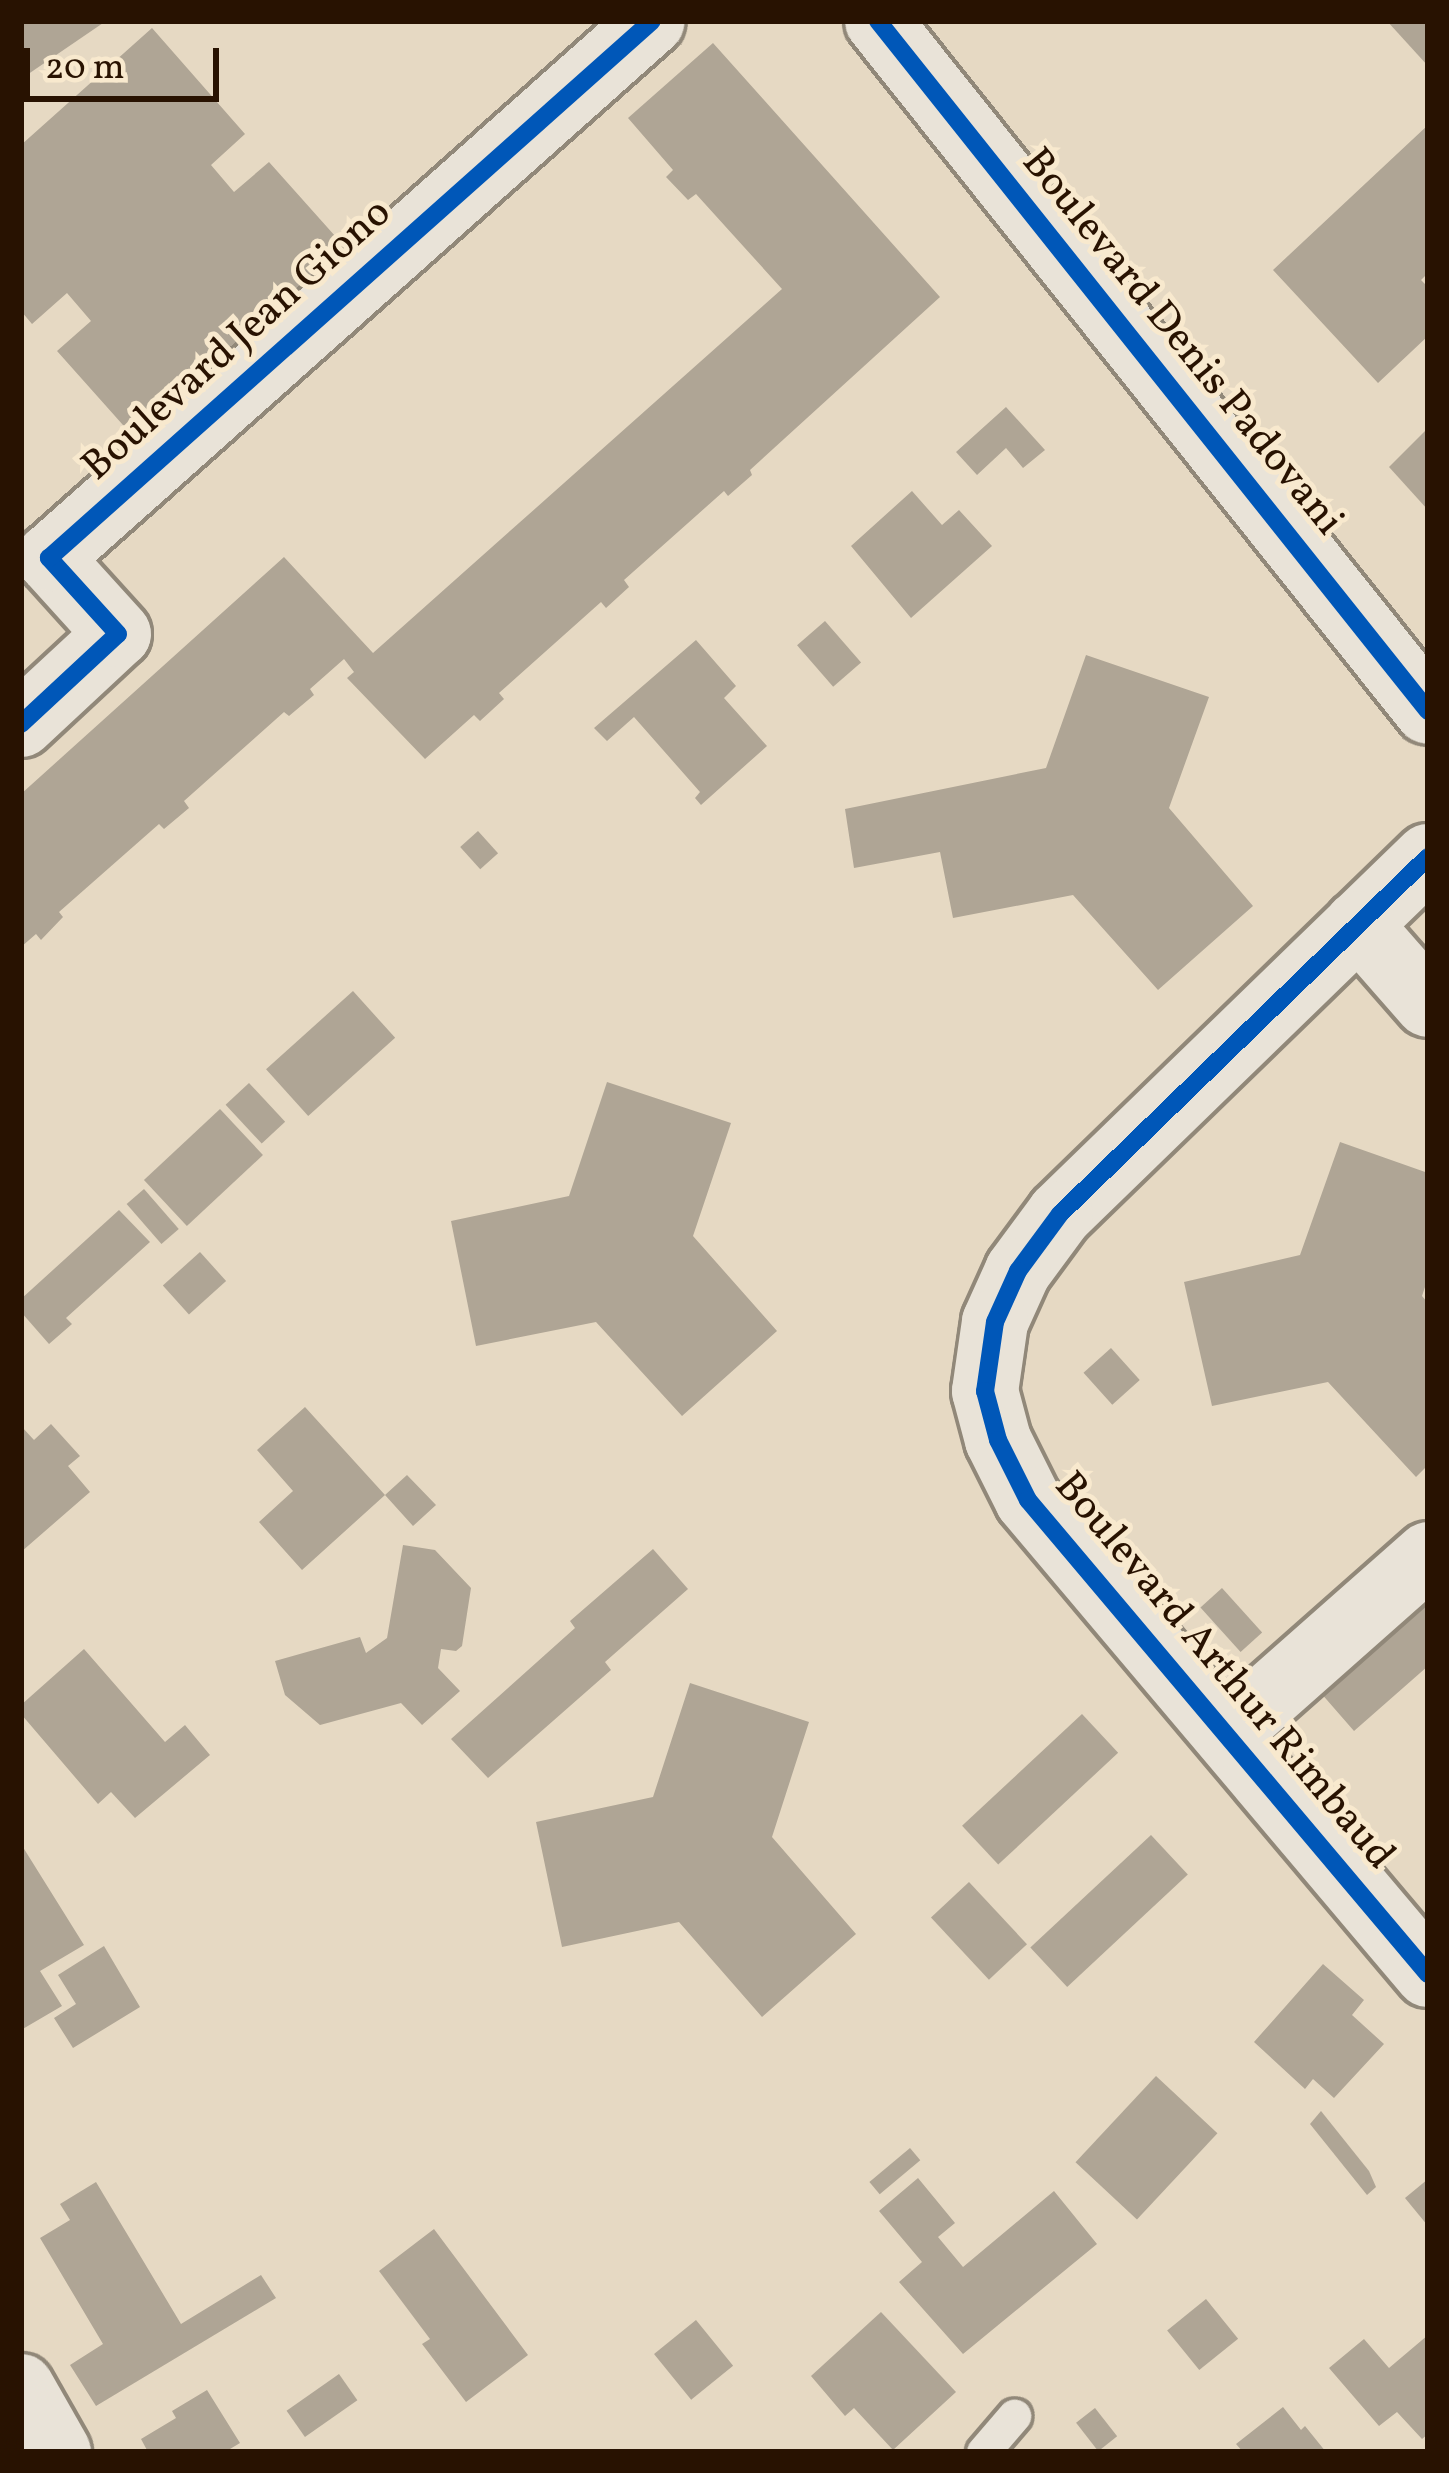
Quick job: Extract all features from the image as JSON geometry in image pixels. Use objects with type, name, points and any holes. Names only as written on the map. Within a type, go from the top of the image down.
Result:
[{"type":"street","name":"Boulevard Jean Giono","points":[[21,724],[118,634],[49,558],[652,21]]},
{"type":"street","name":"Boulevard Denis Padovani","points":[[878,21],[1428,711]]},
{"type":"street","name":"Boulevard Arthur Rimbaud","points":[[1428,857],[1060,1214],[1018,1271],[995,1322],[985,1391],[998,1440],[1028,1500],[1428,1974]]},
{"type":"street","points":[[1358,924],[1428,1004]]},
{"type":"street","points":[[1226,1734],[1428,1555]]},
{"type":"street","points":[[21,2386],[58,2452]]},
{"type":"lane","points":[[983,2452],[1014,2416]]},
{"type":"building","points":[[21,21],[106,21],[21,79]]},
{"type":"building","points":[[1387,21],[1428,21],[1428,66]]},
{"type":"building","points":[[152,28],[245,134],[211,165],[234,192],[269,162],[352,255],[139,443],[57,351],[91,321],[67,293],[32,324],[21,311],[21,145]]},
{"type":"building","points":[[713,43],[940,297],[750,470],[752,475],[728,496],[724,491],[624,580],[629,587],[606,608],[601,602],[499,693],[504,699],[480,721],[474,715],[425,759],[347,678],[354,672],[344,659],[310,689],[314,695],[289,716],[284,712],[184,801],[189,808],[164,829],[159,824],[59,912],[63,917],[41,940],[36,934],[21,947],[21,794],[284,557],[373,653],[782,289],[696,194],[688,200],[666,177],[673,170],[628,118]]},
{"type":"building","points":[[1428,125],[1428,273],[1421,280],[1428,287],[1428,336],[1378,383],[1273,270]]},
{"type":"building","points":[[1006,407],[1045,450],[1023,468],[1006,448],[977,475],[956,452]]},
{"type":"building","points":[[1428,428],[1428,510],[1389,467]]},
{"type":"building","points":[[912,491],[942,525],[959,510],[992,546],[911,618],[851,546]]},
{"type":"building","points":[[825,621],[861,663],[833,687],[797,645]]},
{"type":"building","points":[[696,640],[736,686],[724,698],[767,746],[701,805],[695,798],[700,792],[634,717],[607,741],[594,728]]},
{"type":"building","points":[[1086,655],[1209,697],[1169,808],[1253,906],[1158,990],[1073,895],[953,918],[940,852],[854,868],[845,809],[1046,768]]},
{"type":"building","points":[[478,831],[498,853],[480,869],[460,847]]},
{"type":"building","points":[[353,991],[395,1038],[308,1116],[266,1069]]},
{"type":"building","points":[[607,1082],[731,1123],[693,1236],[777,1331],[682,1416],[596,1322],[476,1346],[451,1221],[569,1196]]},
{"type":"building","points":[[249,1083],[285,1122],[262,1144],[226,1105]]},
{"type":"building","points":[[220,1109],[263,1155],[187,1226],[144,1180]]},
{"type":"building","points":[[1340,1142],[1428,1173],[1428,1278],[1422,1296],[1428,1303],[1428,1465],[1416,1477],[1328,1382],[1212,1406],[1184,1282],[1300,1255]]},
{"type":"building","points":[[144,1189],[179,1229],[161,1244],[127,1204]]},
{"type":"building","points":[[119,1210],[150,1242],[66,1318],[72,1324],[49,1344],[21,1312],[21,1299]]},
{"type":"building","points":[[200,1252],[226,1281],[189,1314],[163,1285]]},
{"type":"building","points":[[1111,1348],[1140,1380],[1112,1405],[1084,1373]]},
{"type":"building","points":[[305,1407],[385,1495],[302,1570],[259,1522],[293,1491],[257,1450]]},
{"type":"building","points":[[51,1424],[80,1456],[68,1466],[90,1492],[21,1552],[21,1426],[34,1440]]},
{"type":"building","points":[[407,1475],[436,1505],[413,1526],[385,1495]]},
{"type":"building","points":[[403,1545],[435,1550],[471,1588],[462,1646],[456,1651],[441,1649],[438,1668],[460,1691],[422,1725],[401,1703],[320,1725],[285,1695],[275,1661],[360,1637],[366,1653],[387,1638]]},
{"type":"building","points":[[653,1549],[688,1589],[605,1662],[611,1670],[488,1778],[451,1739],[575,1628],[570,1621]]},
{"type":"building","points":[[1222,1588],[1262,1633],[1241,1652],[1200,1607]]},
{"type":"building","points":[[1428,1602],[1428,1666],[1354,1731],[1320,1692],[1402,1617],[1406,1622]]},
{"type":"building","points":[[84,1649],[165,1742],[185,1725],[210,1755],[135,1818],[111,1792],[98,1804],[21,1714],[21,1705]]},
{"type":"building","points":[[690,1683],[809,1722],[772,1837],[856,1934],[762,2017],[679,1922],[562,1947],[536,1822],[653,1797]]},
{"type":"building","points":[[1082,1714],[1118,1753],[998,1865],[962,1826]]},
{"type":"building","points":[[1151,1835],[1188,1874],[1067,1987],[1030,1948]]},
{"type":"building","points":[[21,1844],[84,1945],[40,1971],[62,2006],[21,2030]]},
{"type":"building","points":[[969,1882],[1027,1944],[989,1980],[931,1917]]},
{"type":"building","points":[[104,1946],[140,2007],[73,2048],[54,2018],[76,2004],[58,1975]]},
{"type":"building","points":[[1323,1964],[1364,2000],[1352,2015],[1384,2044],[1334,2098],[1313,2079],[1305,2089],[1254,2042]]},
{"type":"building","points":[[1156,2076],[1217,2133],[1137,2220],[1076,2162]]},
{"type":"building","points":[[1321,2111],[1369,2171],[1376,2187],[1367,2195],[1310,2124]]},
{"type":"building","points":[[910,2148],[920,2160],[880,2194],[869,2182]]},
{"type":"building","points":[[918,2178],[955,2223],[938,2237],[963,2267],[1054,2191],[1097,2244],[963,2354],[899,2282],[922,2262],[879,2211]]},
{"type":"building","points":[[1428,2179],[1428,2226],[1405,2198]]},
{"type":"building","points":[[96,2182],[181,2324],[261,2275],[276,2298],[96,2406],[70,2365],[103,2344],[40,2238],[70,2220],[60,2204]]},
{"type":"building","points":[[434,2229],[528,2355],[466,2402],[422,2344],[430,2339],[379,2271]]},
{"type":"building","points":[[1206,2299],[1238,2339],[1199,2370],[1167,2330]]},
{"type":"building","points":[[881,2312],[956,2392],[893,2450],[854,2408],[845,2416],[811,2376]]},
{"type":"building","points":[[696,2320],[733,2366],[691,2400],[654,2354]]},
{"type":"building","points":[[1428,2335],[1428,2434],[1422,2439],[1397,2412],[1379,2426],[1329,2368],[1364,2339],[1389,2368]]},
{"type":"building","points":[[339,2374],[357,2400],[305,2437],[287,2411]]},
{"type":"building","points":[[207,2390],[240,2443],[225,2452],[148,2452],[141,2439],[176,2418],[172,2411]]},
{"type":"building","points":[[1283,2407],[1326,2452],[1243,2452],[1236,2444]]},
{"type":"building","points":[[1095,2408],[1117,2436],[1098,2451],[1076,2423]]},
{"type":"cycle path","points":[[21,724],[118,634],[49,558],[652,21]]},
{"type":"cycle path","points":[[878,21],[1428,711]]},
{"type":"cycle path","points":[[1428,857],[1060,1214],[1018,1271],[995,1322],[985,1391],[998,1440],[1028,1500],[1428,1974]]}]
